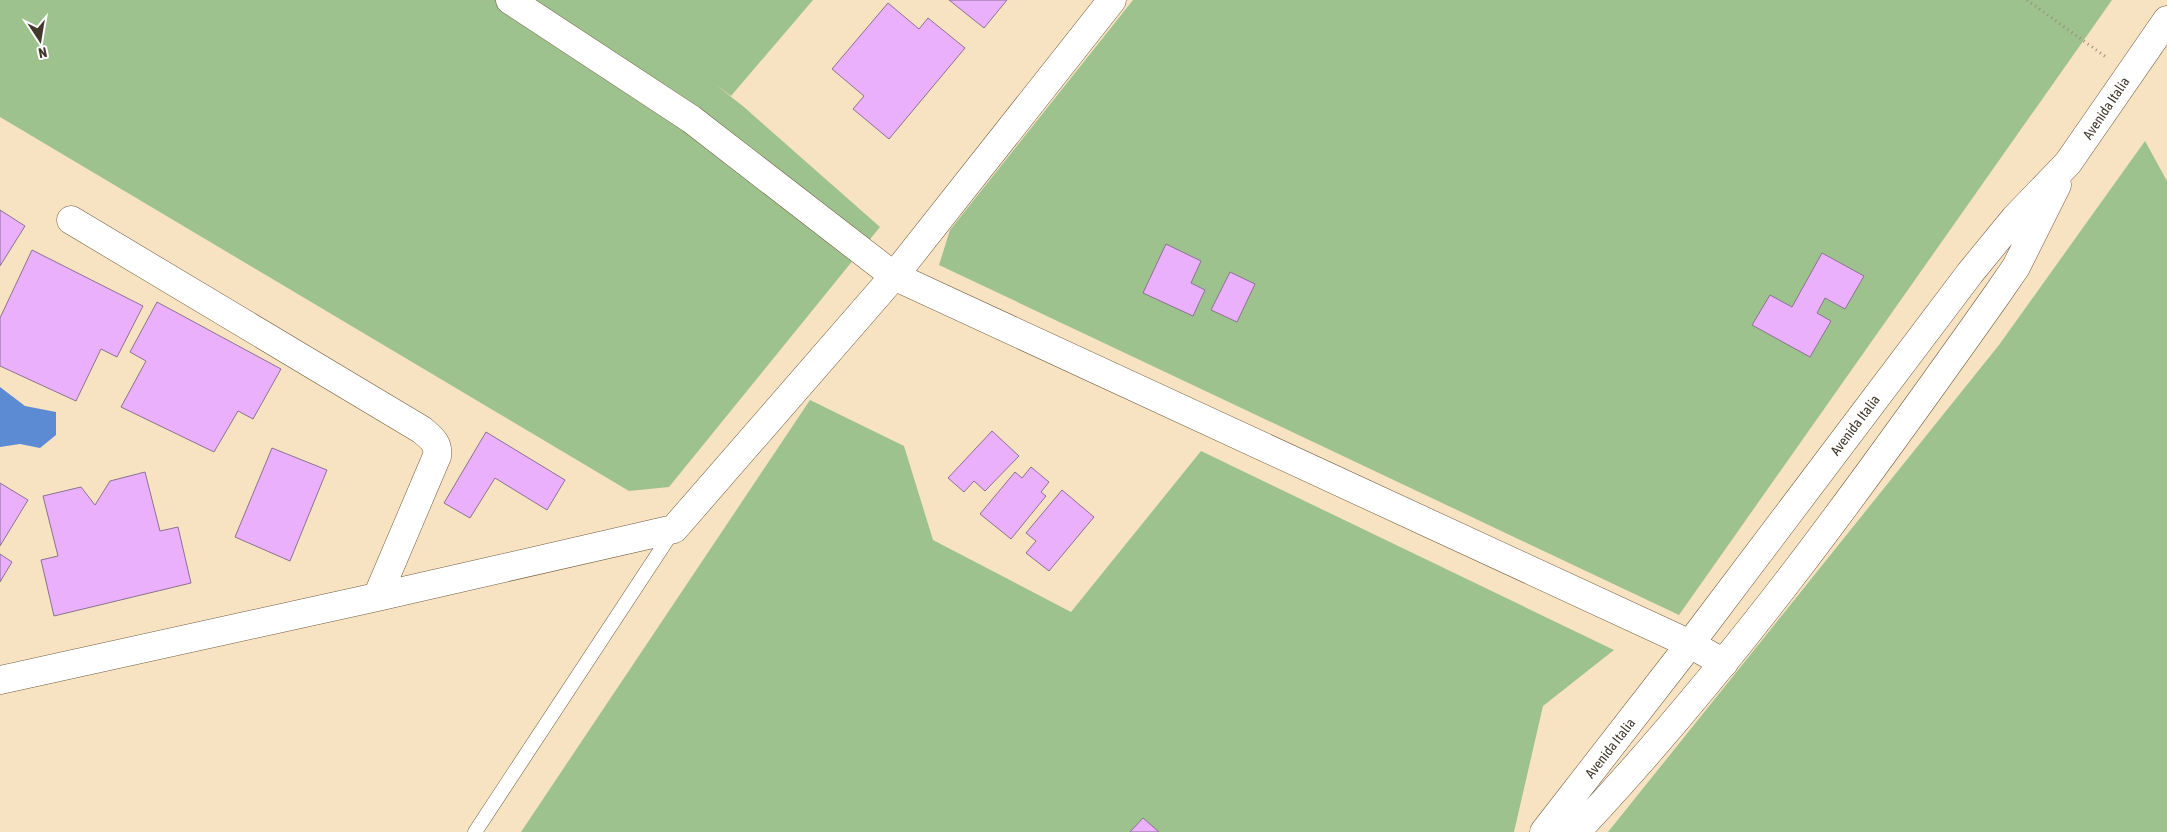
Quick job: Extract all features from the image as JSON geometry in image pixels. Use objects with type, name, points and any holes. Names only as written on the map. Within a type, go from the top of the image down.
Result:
[{"type":"street","points":[[510,0],[691,119],[894,276],[1690,644],[1724,663]]},
{"type":"street","points":[[0,680],[674,529],[894,276],[1112,0]]},
{"type":"street","name":"Avenida Italia","points":[[1544,832],[1690,644],[1970,273],[2015,218],[2068,163],[2167,20]]},
{"type":"street","points":[[1576,832],[1724,663],[1839,512],[2016,267],[2068,163]]},
{"type":"street","points":[[71,220],[422,430],[435,441],[438,448],[437,456],[377,597]]},
{"type":"lane","points":[[475,832],[674,529]]},
{"type":"path","points":[[2027,0],[2129,74]]},
{"type":"green space","points":[[0,0],[813,0],[731,96],[716,85],[744,107],[880,227],[669,487],[629,491],[0,117]]},
{"type":"green space","points":[[1133,0],[2112,0],[1679,615],[939,265],[950,230]]},
{"type":"green space","points":[[2145,141],[2167,181],[2167,832],[1608,832],[1999,345]]},
{"type":"green space","points":[[810,400],[904,446],[933,540],[1071,612],[1201,451],[1614,650],[1543,706],[1514,832],[521,832]]},
{"type":"water","points":[[0,387],[25,406],[56,412],[56,435],[40,448],[20,444],[0,447]]},
{"type":"building","points":[[949,0],[1007,0],[984,28]]},
{"type":"building","points":[[888,3],[919,29],[928,18],[965,48],[889,139],[853,109],[864,96],[832,69]]},
{"type":"building","points":[[0,210],[25,226],[0,266]]},
{"type":"building","points":[[1166,244],[1201,261],[1191,283],[1205,290],[1193,316],[1143,293]]},
{"type":"building","points":[[32,250],[143,306],[117,357],[101,349],[76,401],[0,366],[0,318]]},
{"type":"building","points":[[1822,253],[1864,276],[1845,309],[1825,298],[1817,313],[1831,321],[1810,357],[1752,325],[1770,295],[1792,307]]},
{"type":"building","points":[[1230,272],[1255,284],[1237,322],[1211,310]]},
{"type":"building","points":[[157,302],[281,369],[253,419],[238,411],[214,452],[121,407],[146,361],[130,352]]},
{"type":"building","points":[[992,431],[1019,456],[985,491],[974,481],[964,492],[948,478]]},
{"type":"building","points":[[486,432],[565,480],[547,510],[495,478],[470,518],[444,503]]},
{"type":"building","points":[[272,448],[327,470],[290,561],[235,537]]},
{"type":"building","points":[[1031,467],[1049,482],[1041,492],[1046,496],[1011,539],[980,514],[1015,472],[1022,478]]},
{"type":"building","points":[[145,472],[160,531],[178,527],[191,583],[54,616],[41,560],[58,556],[43,496],[81,487],[95,505],[110,481]]},
{"type":"building","points":[[0,483],[28,500],[0,546]]},
{"type":"building","points":[[1062,490],[1094,517],[1049,571],[1026,553],[1036,541],[1026,533]]},
{"type":"building","points":[[0,554],[12,562],[0,582]]},
{"type":"building","points":[[1143,818],[1159,832],[1130,832]]}]
